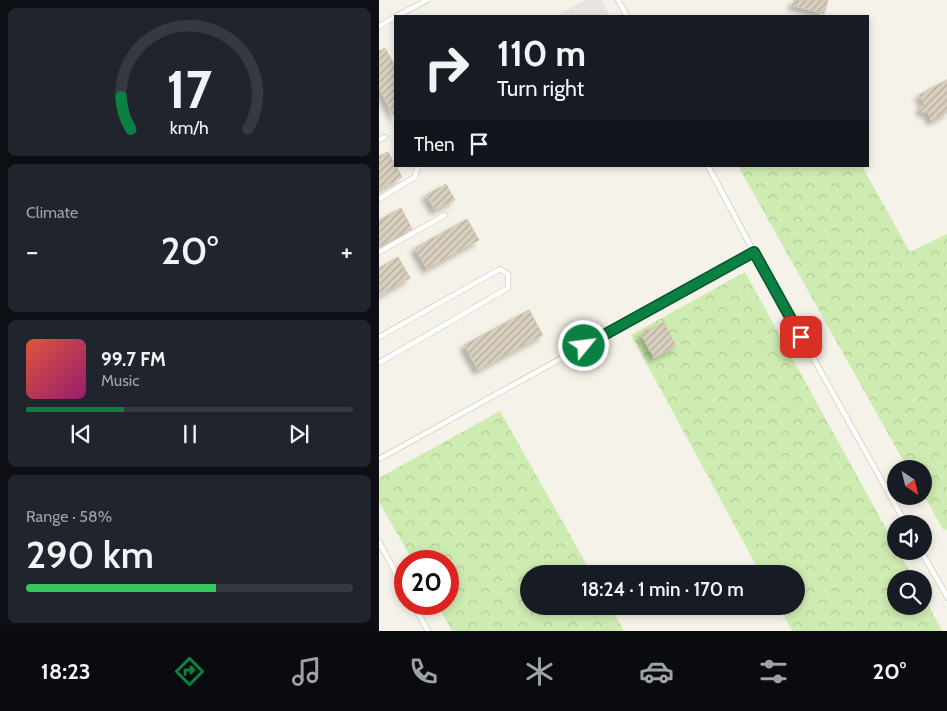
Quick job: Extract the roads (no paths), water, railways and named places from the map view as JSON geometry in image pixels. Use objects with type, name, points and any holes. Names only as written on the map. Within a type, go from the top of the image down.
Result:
[{"type":"lane","points":[[400,15],[427,0]]},
{"type":"lane","points":[[618,0],[626,15]]},
{"type":"lane","points":[[379,26],[394,18]]},
{"type":"lane","points":[[379,140],[385,137]]},
{"type":"lane","points":[[379,199],[415,177],[418,167]]},
{"type":"lane","points":[[709,167],[901,515]]},
{"type":"lane","points":[[379,252],[445,215]]},
{"type":"lane","points":[[379,459],[754,252]]},
{"type":"lane","points":[[379,337],[500,269],[508,274],[508,288],[379,362]]},
{"type":"lane","points":[[379,542],[394,570]]},
{"type":"lane","points":[[926,560],[947,598]]},
{"type":"lane","points":[[419,615],[428,631]]}]
